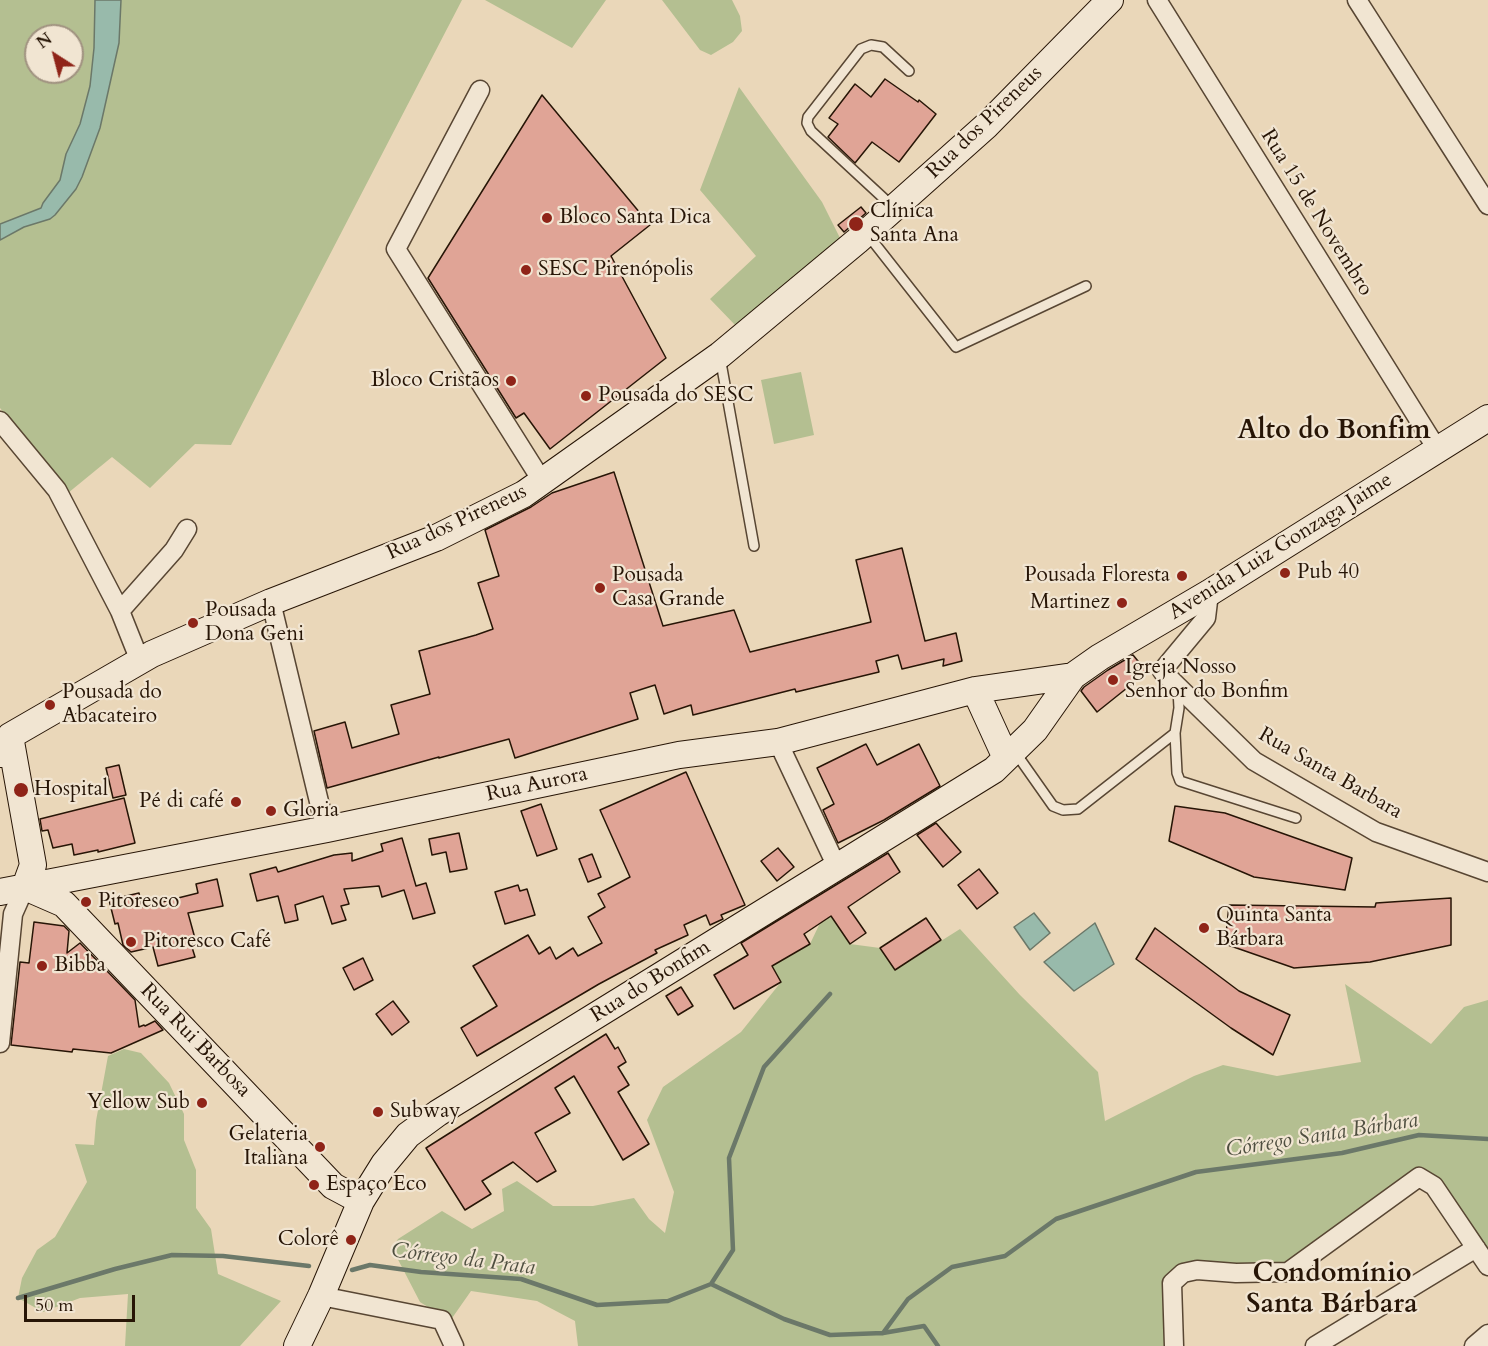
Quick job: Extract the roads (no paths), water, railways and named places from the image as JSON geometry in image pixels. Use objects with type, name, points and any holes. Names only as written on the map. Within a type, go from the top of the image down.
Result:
[{"type":"main road","name":"Rua dos Pireneus","points":[[5,745],[140,661],[271,602],[436,538],[524,494],[720,355],[866,233],[987,125],[1110,0]]},
{"type":"main road","name":"Avenida Luiz Gonzaga Jaime","points":[[1073,676],[1100,657],[1209,593],[1488,418]]},
{"type":"main road","name":"Rua Aurora","points":[[0,892],[327,829],[679,755],[778,742],[975,690],[1073,676]]},
{"type":"main road","name":"Rua do Bonfim","points":[[297,1346],[361,1201],[384,1164],[408,1135],[438,1113],[994,770],[1035,730],[1073,676]]},
{"type":"main road","points":[[975,690],[1010,754]]},
{"type":"main road","points":[[5,745],[33,865],[25,887]]},
{"type":"main road","points":[[64,904],[69,885],[88,876]]},
{"type":"main road","name":"Rua Rui Barbosa","points":[[25,887],[64,904],[333,1185],[361,1201]]},
{"type":"street","name":"Rua 15 de Novembro","points":[[1157,0],[1437,449]]},
{"type":"street","points":[[1357,0],[1488,205]]},
{"type":"street","points":[[480,90],[396,249],[542,481]]},
{"type":"street","points":[[0,421],[57,490],[120,611],[140,661]]},
{"type":"street","points":[[120,611],[174,550],[187,529]]},
{"type":"street","name":"Rua Santa Barbara","points":[[1209,593],[1206,618],[1162,671],[1254,761],[1376,832],[1488,872]]},
{"type":"street","points":[[271,602],[327,829]]},
{"type":"street","points":[[778,742],[837,867]]},
{"type":"street","points":[[0,1043],[13,914],[25,887]]},
{"type":"street","points":[[1174,1346],[1172,1283],[1183,1274],[1197,1270],[1236,1273],[1288,1272],[1419,1177],[1434,1186],[1488,1266]]},
{"type":"street","points":[[1315,1346],[1476,1248]]},
{"type":"street","points":[[321,1296],[442,1320],[454,1346]]},
{"type":"street","points":[[1474,1346],[1488,1334]]},
{"type":"lane","points":[[894,208],[811,131],[807,123],[808,117],[861,49],[872,45],[883,47],[909,71]]},
{"type":"lane","points":[[866,233],[956,347],[1086,286]]},
{"type":"lane","points":[[720,355],[754,546]]},
{"type":"lane","points":[[1178,687],[1179,708],[1175,733],[1180,781],[1296,818]]},
{"type":"lane","points":[[1010,754],[1053,806],[1063,810],[1077,809],[1175,733]]},
{"type":"waterway","name":"Córrego Santa Bárbara","points":[[711,1284],[733,1250],[729,1158],[764,1067],[830,994]]},
{"type":"waterway","points":[[883,1333],[908,1299],[952,1267],[1005,1256],[1056,1219],[1196,1172],[1342,1153],[1419,1135],[1488,1139]]},
{"type":"waterway","name":"Córrego da Prata","points":[[18,1298],[115,1269],[172,1255],[223,1256],[309,1266]]},
{"type":"waterway","name":"Córrego da Prata","points":[[352,1270],[370,1265],[421,1272],[521,1279],[597,1305],[668,1301],[711,1284],[784,1319],[830,1335],[883,1333],[924,1326],[938,1346]]},
{"type":"place","name":"Bloco Santa Dica","points":[[547,218]]},
{"type":"place","name":"Clínica Santa Ana","points":[[856,224]]},
{"type":"place","name":"SESC Pirenópolis","points":[[526,270]]},
{"type":"place","name":"Bloco Cristãos","points":[[511,381]]},
{"type":"place","name":"Pousada do SESC","points":[[586,396]]},
{"type":"place","name":"Pub 40","points":[[1285,573]]},
{"type":"place","name":"Pousada Floresta","points":[[1182,576]]},
{"type":"place","name":"Pousada Casa Grande","points":[[600,588]]},
{"type":"place","name":"Martinez","points":[[1122,603]]},
{"type":"place","name":"Pousada Dona Geni","points":[[193,623]]},
{"type":"place","name":"Igreja Nosso Senhor do Bonfim","points":[[1113,680]]},
{"type":"place","name":"Pousada do Abacateiro","points":[[50,705]]},
{"type":"place","name":"Hospital","points":[[21,790]]},
{"type":"place","name":"Pé di café","points":[[236,802]]},
{"type":"place","name":"Gloria","points":[[271,811]]},
{"type":"place","name":"Pitoresco","points":[[86,902]]},
{"type":"place","name":"Quinta Santa Bárbara","points":[[1204,928]]},
{"type":"place","name":"Pitoresco Café","points":[[131,942]]},
{"type":"place","name":"Bibba","points":[[42,966]]},
{"type":"place","name":"Yellow Sub","points":[[202,1103]]},
{"type":"place","name":"Subway","points":[[378,1112]]},
{"type":"place","name":"Gelateria Italiana","points":[[320,1147]]},
{"type":"place","name":"Espaço Eco","points":[[314,1185]]},
{"type":"place","name":"Colorê","points":[[351,1240]]},
{"type":"district","name":"Alto do Bonfim","points":[[1334,432]]},
{"type":"district","name":"Condomínio Santa Bárbara","points":[[1332,1290]]}]
